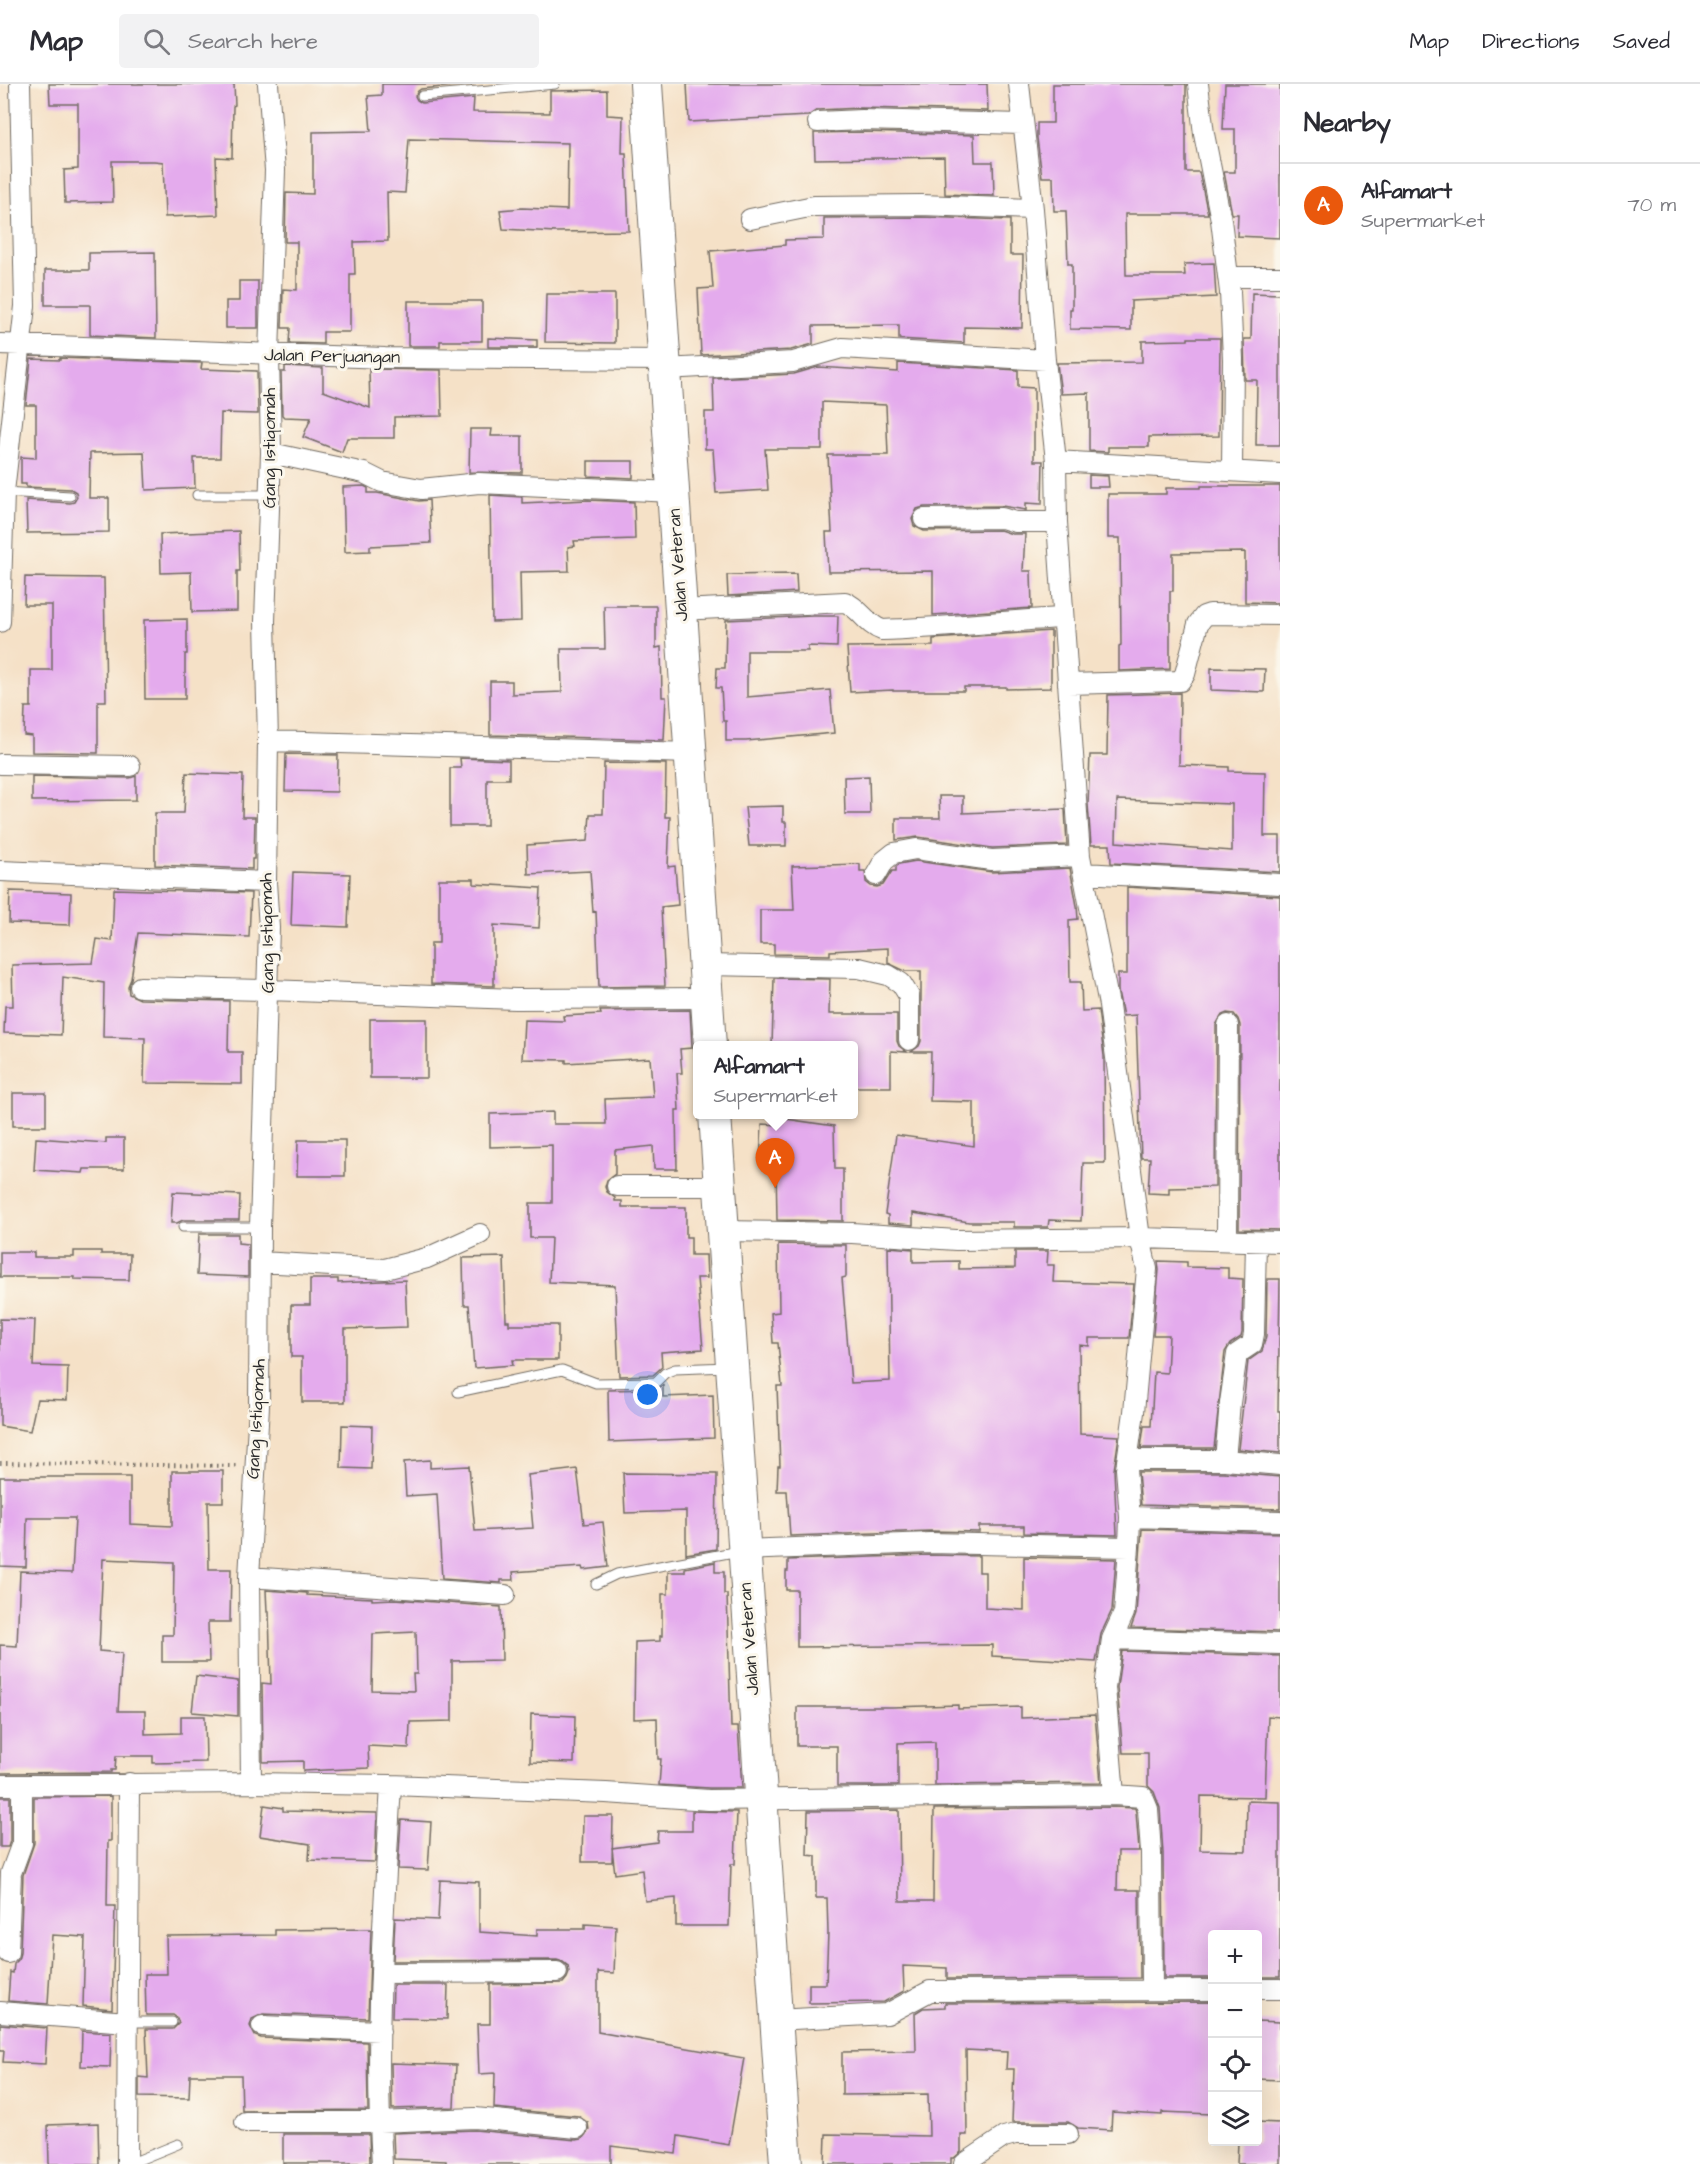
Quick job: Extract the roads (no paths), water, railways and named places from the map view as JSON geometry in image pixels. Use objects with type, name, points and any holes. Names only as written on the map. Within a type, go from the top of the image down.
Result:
[{"type":"main road","name":"Jalan Veteran","points":[[646,84],[710,1041]]},
{"type":"main road","name":"Jalan Veteran","points":[[715,1119],[786,2164]]},
{"type":"street","points":[[0,622],[4,492],[25,306],[20,84]]},
{"type":"street","name":"Gang Istiqomah","points":[[251,1783],[249,1577],[259,1406],[260,1227],[269,928],[266,882],[268,741],[265,621],[271,453],[269,354],[274,170],[268,84]]},
{"type":"street","points":[[1019,84],[1056,460],[1063,618],[1082,865],[1109,1005],[1140,1238],[1147,1269],[1134,1412],[1127,1460],[1130,1517],[1124,1613],[1112,1639],[1105,1687],[1113,1795]]},
{"type":"street","points":[[1198,84],[1204,134],[1221,220],[1228,277],[1233,359],[1232,470]]},
{"type":"street","points":[[818,122],[862,120],[1023,124]]},
{"type":"street","points":[[750,219],[814,206],[921,205],[1033,209]]},
{"type":"street","points":[[1228,277],[1280,277]]},
{"type":"street","name":"Jalan Perjuangan","points":[[0,344],[385,358],[665,365],[793,362],[842,348],[1045,360]]},
{"type":"street","points":[[271,453],[364,473],[382,482],[421,489],[479,483],[673,492]]},
{"type":"street","points":[[1056,460],[1280,474]]},
{"type":"street","points":[[924,519],[1002,518],[1015,522],[1057,522]]},
{"type":"street","points":[[681,610],[845,602],[852,605],[873,626],[882,630],[930,629],[996,621],[1063,618]]},
{"type":"street","points":[[1068,684],[1180,681],[1185,674],[1198,624],[1204,616],[1210,614],[1280,615]]},
{"type":"street","points":[[268,741],[691,753]]},
{"type":"street","points":[[0,764],[130,766]]},
{"type":"street","points":[[876,875],[884,861],[894,853],[916,849],[991,860],[1082,865],[1280,884]]},
{"type":"street","points":[[0,872],[266,882]]},
{"type":"street","points":[[705,965],[859,968],[888,975],[901,983],[909,996],[909,1040]]},
{"type":"street","points":[[140,987],[516,999],[707,998]]},
{"type":"street","points":[[1227,1239],[1228,1025]]},
{"type":"street","points":[[617,1186],[720,1186]]},
{"type":"street","points":[[722,1231],[852,1233],[956,1240],[1140,1238],[1280,1242]]},
{"type":"street","points":[[260,1262],[385,1269],[427,1258],[480,1234]]},
{"type":"street","points":[[1225,1460],[1237,1354],[1252,1344],[1254,1334],[1256,1242]]},
{"type":"street","points":[[1127,1460],[1225,1460],[1280,1465]]},
{"type":"street","points":[[1130,1517],[1280,1521]]},
{"type":"street","points":[[743,1550],[930,1543],[1129,1547]]},
{"type":"street","points":[[249,1577],[505,1595]]},
{"type":"street","points":[[1112,1639],[1280,1644]]},
{"type":"street","points":[[128,2164],[129,1783]]},
{"type":"street","points":[[0,1785],[251,1783],[391,1785],[606,1793],[709,1800],[1113,1795],[1143,1797],[1148,1809],[1151,1853],[1152,1990]]},
{"type":"street","points":[[382,2164],[379,2122],[380,2031],[391,1785]]},
{"type":"street","points":[[8,1953],[10,1873],[22,1843],[22,1786]]},
{"type":"street","points":[[382,1973],[557,1972]]},
{"type":"street","points":[[1262,1989],[1280,1989]]},
{"type":"street","points":[[775,2020],[887,2014],[930,1991],[1208,1990]]},
{"type":"street","points":[[0,2012],[127,2022]]},
{"type":"street","points":[[262,2026],[380,2031]]},
{"type":"street","points":[[245,2122],[379,2122],[475,2118],[577,2128]]},
{"type":"street","points":[[964,2164],[1004,2137],[1015,2134],[1068,2133]]},
{"type":"lane","points":[[422,96],[555,84]]},
{"type":"lane","points":[[4,492],[70,496]]},
{"type":"lane","points":[[197,495],[270,495]]},
{"type":"lane","points":[[183,1227],[260,1227]]},
{"type":"lane","points":[[458,1392],[562,1370],[596,1383],[607,1384],[656,1382],[665,1373],[675,1369],[731,1367]]},
{"type":"lane","points":[[596,1584],[618,1574],[743,1550]]},
{"type":"lane","points":[[127,2022],[172,2022]]},
{"type":"lane","points":[[128,2164],[178,2144]]},
{"type":"place","name":"Alfamart","points":[[775,1188]]}]
